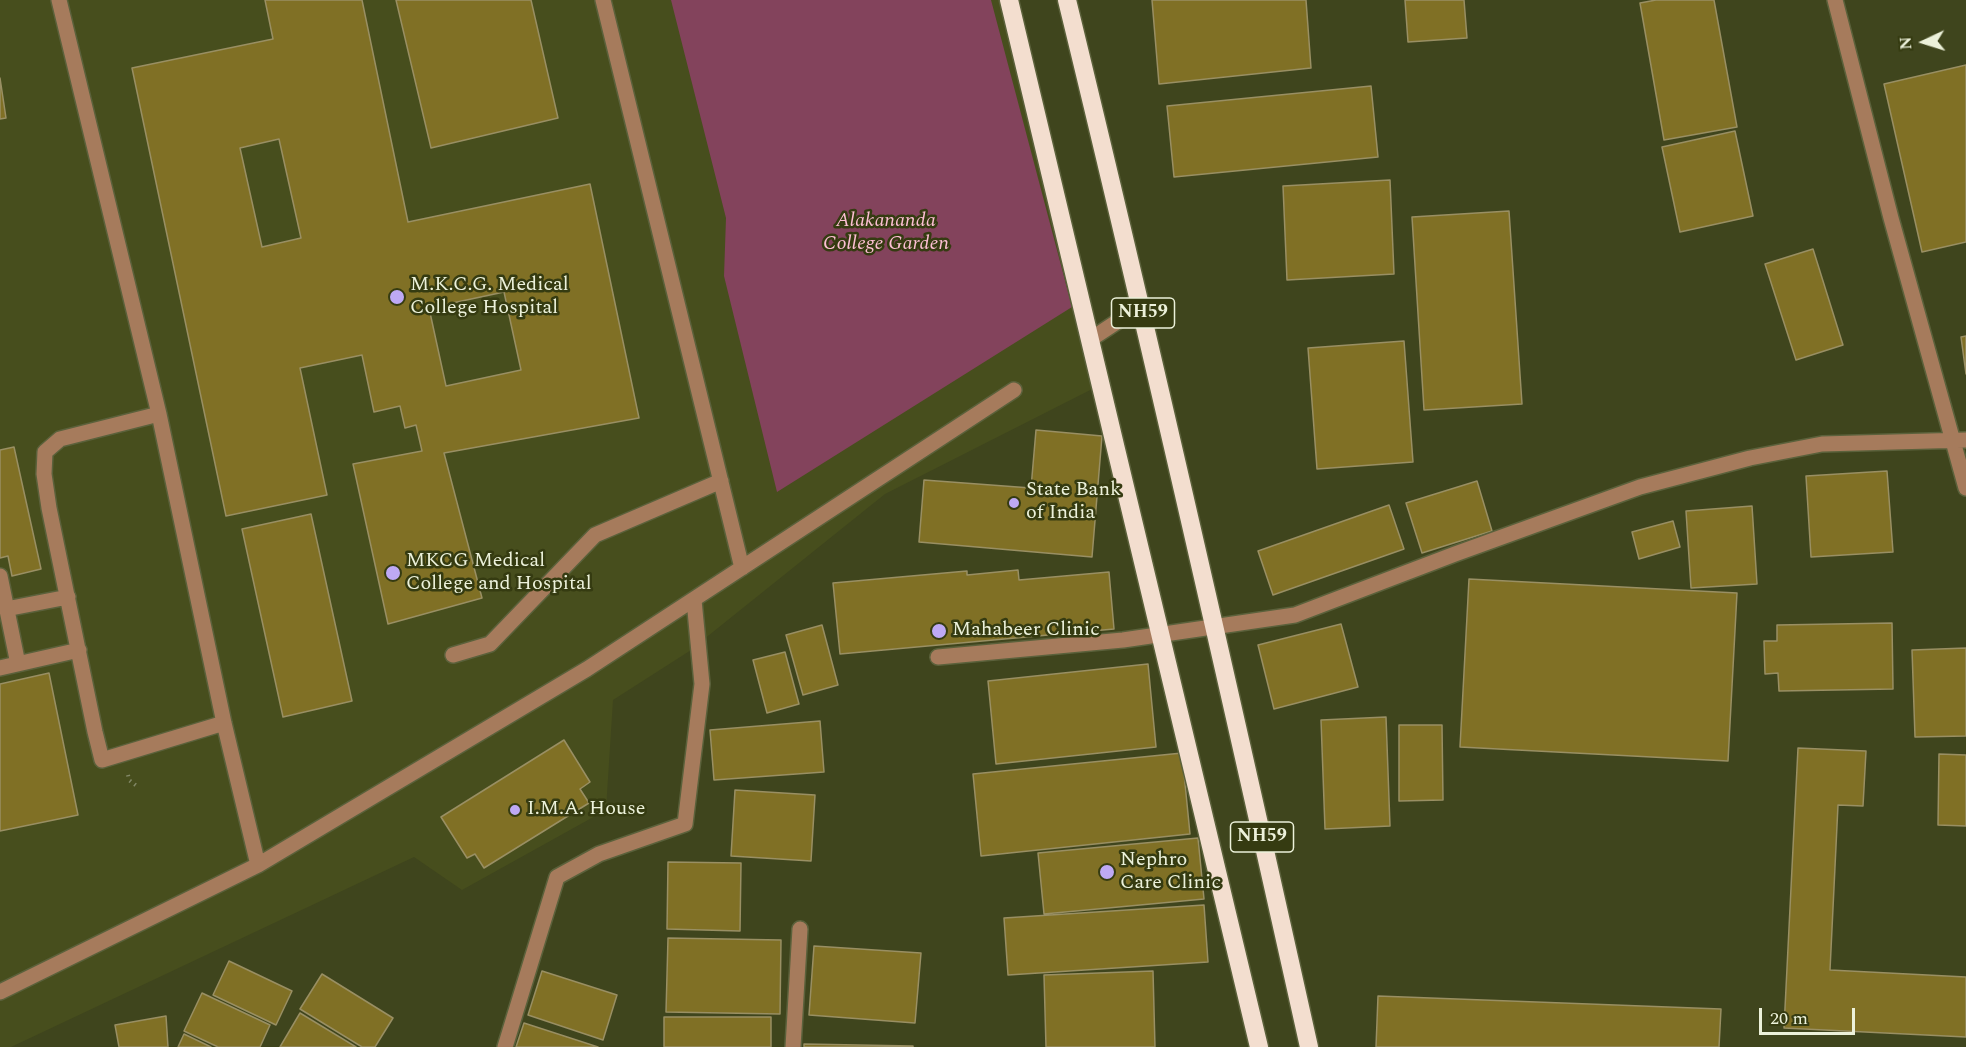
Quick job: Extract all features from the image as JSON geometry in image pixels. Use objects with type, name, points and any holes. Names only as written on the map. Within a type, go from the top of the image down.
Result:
[{"type":"highway","points":[[1009,0],[1091,339],[1159,635]]},
{"type":"highway","name":"NH59","points":[[1067,0],[1216,627],[1309,1047]]},
{"type":"highway","name":"NH59","points":[[1159,635],[1259,1047]]},
{"type":"street","points":[[59,0],[159,414],[224,723],[258,866]]},
{"type":"street","points":[[603,0],[742,568]]},
{"type":"street","points":[[1835,0],[1959,441],[1966,488]]},
{"type":"street","points":[[1091,339],[1141,306]]},
{"type":"street","points":[[0,992],[258,866],[587,669],[1014,390]]},
{"type":"street","points":[[159,414],[60,439],[45,452],[44,474],[102,760],[224,723]]},
{"type":"street","points":[[938,657],[1159,635],[1295,615],[1640,487],[1750,458],[1822,444],[1959,441]]},
{"type":"street","points":[[453,655],[490,644],[595,535],[721,481]]},
{"type":"street","points":[[0,576],[18,664]]},
{"type":"street","points":[[6,609],[68,597]]},
{"type":"street","points":[[505,1047],[557,878],[599,854],[685,824],[702,684],[694,600]]},
{"type":"street","points":[[0,668],[79,650]]},
{"type":"street","points":[[793,1047],[800,929]]},
{"type":"shaded area","name":"MKCG Medical College and Hospital","points":[[0,0],[1010,0],[1110,380],[885,494],[688,652],[613,700],[606,810],[462,890],[414,857],[11,1047],[0,1047]]},
{"type":"green space","name":"Alakananda College Garden","points":[[671,0],[991,0],[1072,307],[777,492],[724,276],[726,218]]},
{"type":"building","name":"M.K.C.G. Medical College Hospital","points":[[265,0],[362,0],[408,222],[590,184],[639,418],[444,453],[482,598],[388,624],[353,464],[422,451],[416,425],[405,428],[400,406],[374,412],[362,355],[300,368],[327,495],[226,516],[132,68],[273,39]],"holes":[[[279,139],[301,238],[262,247],[240,148]],[[504,292],[521,370],[446,386],[429,308]]]},
{"type":"building","points":[[396,0],[531,0],[558,118],[431,148]]},
{"type":"building","points":[[1152,0],[1306,0],[1311,68],[1159,84]]},
{"type":"building","points":[[1405,0],[1464,0],[1467,38],[1408,42]]},
{"type":"building","points":[[1656,0],[1714,0],[1737,127],[1664,140],[1640,3]]},
{"type":"building","points":[[1966,65],[1966,242],[1922,252],[1884,84]]},
{"type":"building","points":[[0,78],[6,118],[0,119]]},
{"type":"building","points":[[1371,86],[1378,157],[1174,177],[1167,106]]},
{"type":"building","points":[[1735,131],[1753,216],[1680,232],[1662,147]]},
{"type":"building","points":[[1390,180],[1394,274],[1287,280],[1283,186]]},
{"type":"building","points":[[1509,211],[1522,404],[1424,410],[1412,217]]},
{"type":"building","points":[[1813,249],[1843,345],[1796,360],[1765,264]]},
{"type":"building","points":[[1966,336],[1966,374],[1961,337]]},
{"type":"building","points":[[1404,341],[1413,462],[1317,469],[1308,348]]},
{"type":"building","points":[[1036,430],[1102,436],[1092,557],[919,542],[924,480],[1031,488]]},
{"type":"building","points":[[14,447],[41,569],[12,576],[8,556],[0,558],[0,450]]},
{"type":"building","points":[[1887,471],[1893,552],[1811,557],[1806,476]]},
{"type":"building","points":[[1477,481],[1492,531],[1422,553],[1406,503]]},
{"type":"building","points":[[1389,505],[1404,549],[1273,595],[1258,551]]},
{"type":"building","points":[[1752,506],[1757,584],[1691,588],[1686,511]]},
{"type":"building","points":[[311,514],[352,701],[283,717],[242,529]]},
{"type":"building","points":[[1673,521],[1680,547],[1639,559],[1632,532]]},
{"type":"building","points":[[1018,570],[1019,580],[1109,572],[1114,629],[840,654],[833,583],[967,571],[967,575]]},
{"type":"building","points":[[1469,579],[1737,593],[1728,761],[1460,747]]},
{"type":"building","points":[[1892,623],[1893,689],[1779,691],[1778,673],[1765,674],[1764,641],[1777,641],[1777,625]]},
{"type":"building","points":[[1341,624],[1358,687],[1274,709],[1258,645]]},
{"type":"building","points":[[822,625],[838,685],[803,695],[786,635]]},
{"type":"building","points":[[1966,648],[1966,736],[1915,737],[1912,650]]},
{"type":"building","points":[[785,652],[799,704],[767,713],[753,660]]},
{"type":"building","points":[[1148,664],[1156,747],[996,764],[988,681]]},
{"type":"building","points":[[49,673],[78,815],[0,831],[0,684]]},
{"type":"building","points":[[1386,717],[1390,826],[1325,829],[1321,720]]},
{"type":"building","points":[[820,721],[824,772],[714,780],[710,730]]},
{"type":"building","points":[[1399,725],[1442,725],[1443,800],[1399,801]]},
{"type":"building","name":"I.M.A. House","points":[[564,740],[590,782],[580,789],[589,803],[484,868],[475,854],[467,858],[441,817]]},
{"type":"building","points":[[1798,748],[1866,751],[1863,806],[1838,805],[1830,970],[1966,977],[1966,1037],[1784,1028]]},
{"type":"building","points":[[1182,753],[1190,834],[981,856],[973,774]]},
{"type":"building","points":[[1939,754],[1966,755],[1966,826],[1938,825]]},
{"type":"building","points":[[735,790],[815,795],[811,861],[731,856]]},
{"type":"building","points":[[1198,838],[1204,899],[1044,914],[1038,853]]},
{"type":"building","points":[[668,862],[741,863],[740,931],[667,929]]},
{"type":"building","points":[[1204,905],[1208,962],[1008,975],[1004,918]]},
{"type":"building","points":[[668,938],[781,940],[780,1014],[666,1012]]},
{"type":"building","points":[[814,946],[921,953],[915,1023],[809,1015]]},
{"type":"building","points":[[229,961],[292,991],[276,1025],[213,995]]},
{"type":"building","points":[[542,971],[617,995],[603,1040],[528,1015]]},
{"type":"building","points":[[1153,971],[1155,1047],[1046,1047],[1044,975]]},
{"type":"building","points":[[322,974],[393,1018],[375,1047],[362,1047],[300,1009]]},
{"type":"building","points":[[202,993],[270,1025],[260,1047],[218,1047],[184,1031]]},
{"type":"building","points":[[1378,996],[1721,1009],[1719,1047],[1376,1047]]},
{"type":"building","points":[[300,1013],[356,1047],[280,1047]]},
{"type":"building","points":[[166,1016],[168,1047],[119,1047],[115,1025]]},
{"type":"building","points":[[664,1017],[771,1017],[771,1047],[664,1047]]},
{"type":"building","points":[[524,1023],[598,1047],[516,1047]]},
{"type":"building","points":[[184,1034],[211,1047],[178,1047]]},
{"type":"building","points":[[804,1044],[913,1046],[913,1047],[804,1047]]},
{"type":"place","name":"M.K.C.G. Medical College Hospital","points":[[397,297]]},
{"type":"place","name":"State Bank of India","points":[[1014,503]]},
{"type":"place","name":"MKCG Medical College and Hospital","points":[[393,573]]},
{"type":"place","name":"Mahabeer Clinic","points":[[939,631]]},
{"type":"place","name":"I.M.A. House","points":[[515,810]]},
{"type":"place","name":"Nephro Care Clinic","points":[[1107,872]]}]
